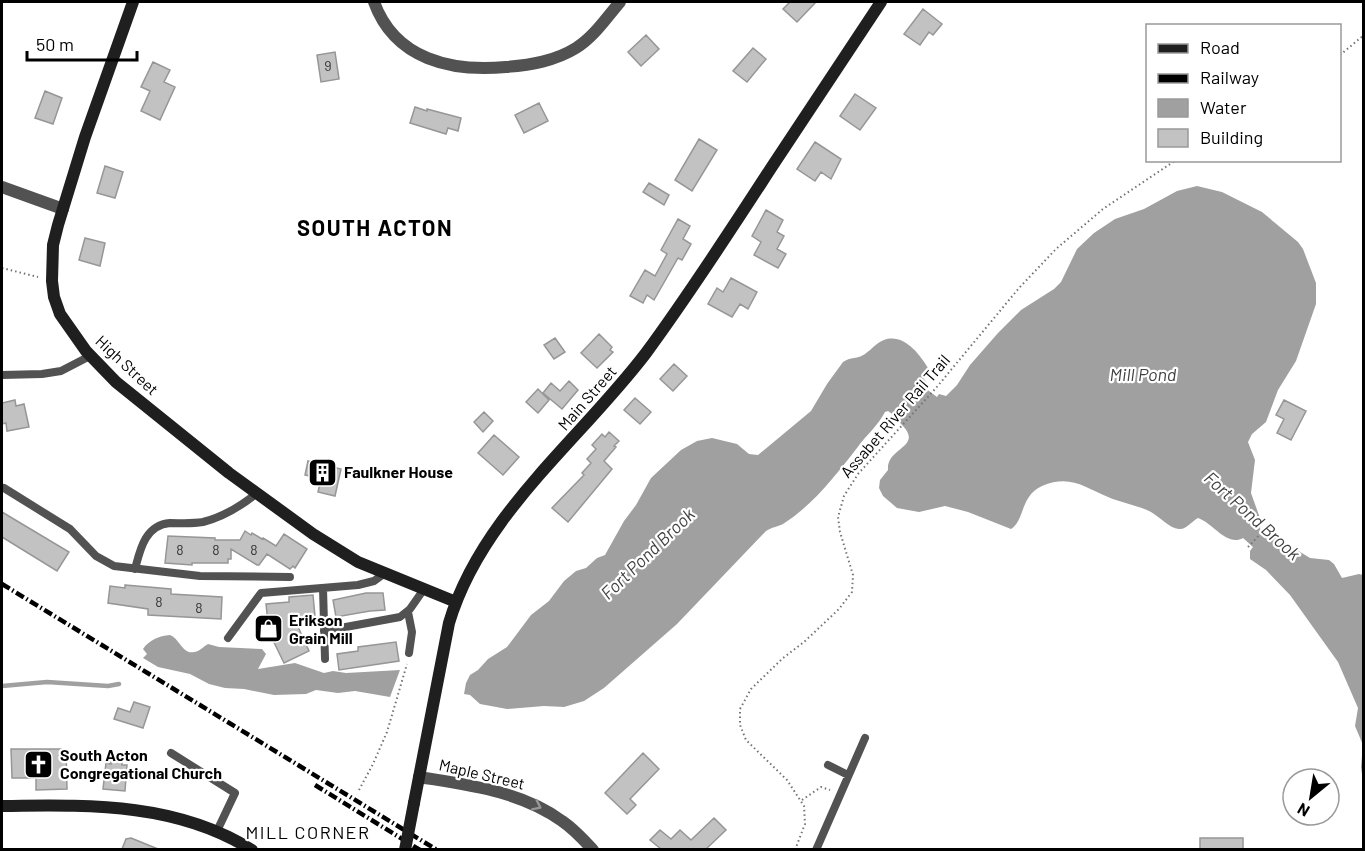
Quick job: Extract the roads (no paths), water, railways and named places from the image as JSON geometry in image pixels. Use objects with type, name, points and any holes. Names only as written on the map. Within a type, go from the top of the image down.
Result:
[{"type":"street","name":"High Street","points":[[133,2],[85,136],[53,244],[52,281],[54,297],[60,314],[72,334],[90,356],[125,389],[257,493],[327,544],[358,562],[456,602]]},
{"type":"street","points":[[374,2],[384,22],[399,39],[415,51],[432,61],[452,67],[485,69],[522,66],[561,56],[578,47],[595,32],[620,2]]},
{"type":"street","name":"Main Street","points":[[405,849],[447,632],[456,602],[479,555],[503,519],[620,386],[675,313],[881,2]]},
{"type":"street","points":[[2,187],[63,209]]},
{"type":"street","name":"Maple Street","points":[[419,777],[496,792],[526,801],[562,821],[593,849]]},
{"type":"street","points":[[2,806],[124,808],[169,816],[217,831],[252,849]]},
{"type":"lane","points":[[2,375],[61,371],[90,356]]},
{"type":"lane","points":[[4,488],[70,529],[100,560],[114,566],[200,576],[290,577]]},
{"type":"lane","points":[[135,569],[143,542],[149,533],[158,527],[167,524],[193,524],[215,518],[236,508],[257,493]]},
{"type":"lane","points":[[228,638],[261,593],[369,583],[385,573]]},
{"type":"lane","points":[[323,588],[325,659]]},
{"type":"lane","points":[[324,631],[393,619],[408,612],[424,589]]},
{"type":"lane","points":[[408,612],[412,632],[409,653]]},
{"type":"lane","points":[[816,849],[865,738]]},
{"type":"lane","points":[[171,753],[235,793],[217,831]]},
{"type":"lane","points":[[828,765],[848,775]]},
{"type":"water","name":"Mill Pond","points":[[1197,186],[1222,192],[1262,212],[1298,242],[1316,283],[1316,304],[1296,361],[1278,390],[1266,422],[1252,434],[1248,442],[1255,460],[1251,493],[1263,534],[1276,532],[1284,542],[1310,558],[1329,560],[1342,578],[1363,575],[1363,745],[1355,726],[1358,708],[1338,662],[1290,595],[1266,570],[1250,559],[1250,551],[1253,547],[1243,538],[1237,540],[1226,537],[1198,518],[1184,528],[1175,528],[1151,512],[1076,483],[1061,481],[1035,490],[1026,502],[1019,520],[1011,529],[968,512],[945,506],[919,512],[897,508],[883,496],[879,488],[880,480],[888,470],[893,456],[904,447],[909,437],[906,430],[888,411],[814,499],[783,524],[766,531],[677,624],[604,688],[584,701],[564,707],[507,709],[480,704],[470,695],[464,694],[470,675],[488,659],[507,647],[531,615],[549,601],[564,581],[576,571],[586,568],[597,558],[605,555],[651,478],[681,450],[697,441],[712,438],[737,444],[749,454],[758,455],[811,411],[843,362],[862,356],[884,340],[898,339],[910,346],[928,368],[924,379],[928,384],[925,388],[937,397],[939,394],[946,396],[957,385],[970,365],[1021,310],[1061,282],[1077,249],[1094,233],[1115,219],[1144,209],[1177,191]]},
{"type":"water","points":[[170,635],[190,652],[198,651],[208,644],[219,647],[262,649],[266,654],[258,669],[295,663],[324,673],[400,670],[390,697],[355,691],[338,693],[316,690],[306,694],[274,695],[225,688],[209,684],[190,674],[158,667],[143,658],[147,654],[143,649],[148,643],[158,637]]},
{"type":"water","points":[[1363,745],[1363,781],[1361,767]]},
{"type":"waterway","name":"Fort Pond Brook","points":[[2,686],[47,682],[108,686],[119,684]]},
{"type":"railway","points":[[2,584],[437,850]]},
{"type":"railway","points":[[315,785],[420,850]]},
{"type":"place","name":"Faulkner House","points":[[323,472]]},
{"type":"place","name":"Erikson Grain Mill","points":[[268,629]]},
{"type":"place","name":"South Acton Congregational Church","points":[[39,764]]},
{"type":"district","name":"SOUTH ACTON","points":[[375,228]]},
{"type":"district","name":"MILL CORNER","points":[[308,833]]}]
